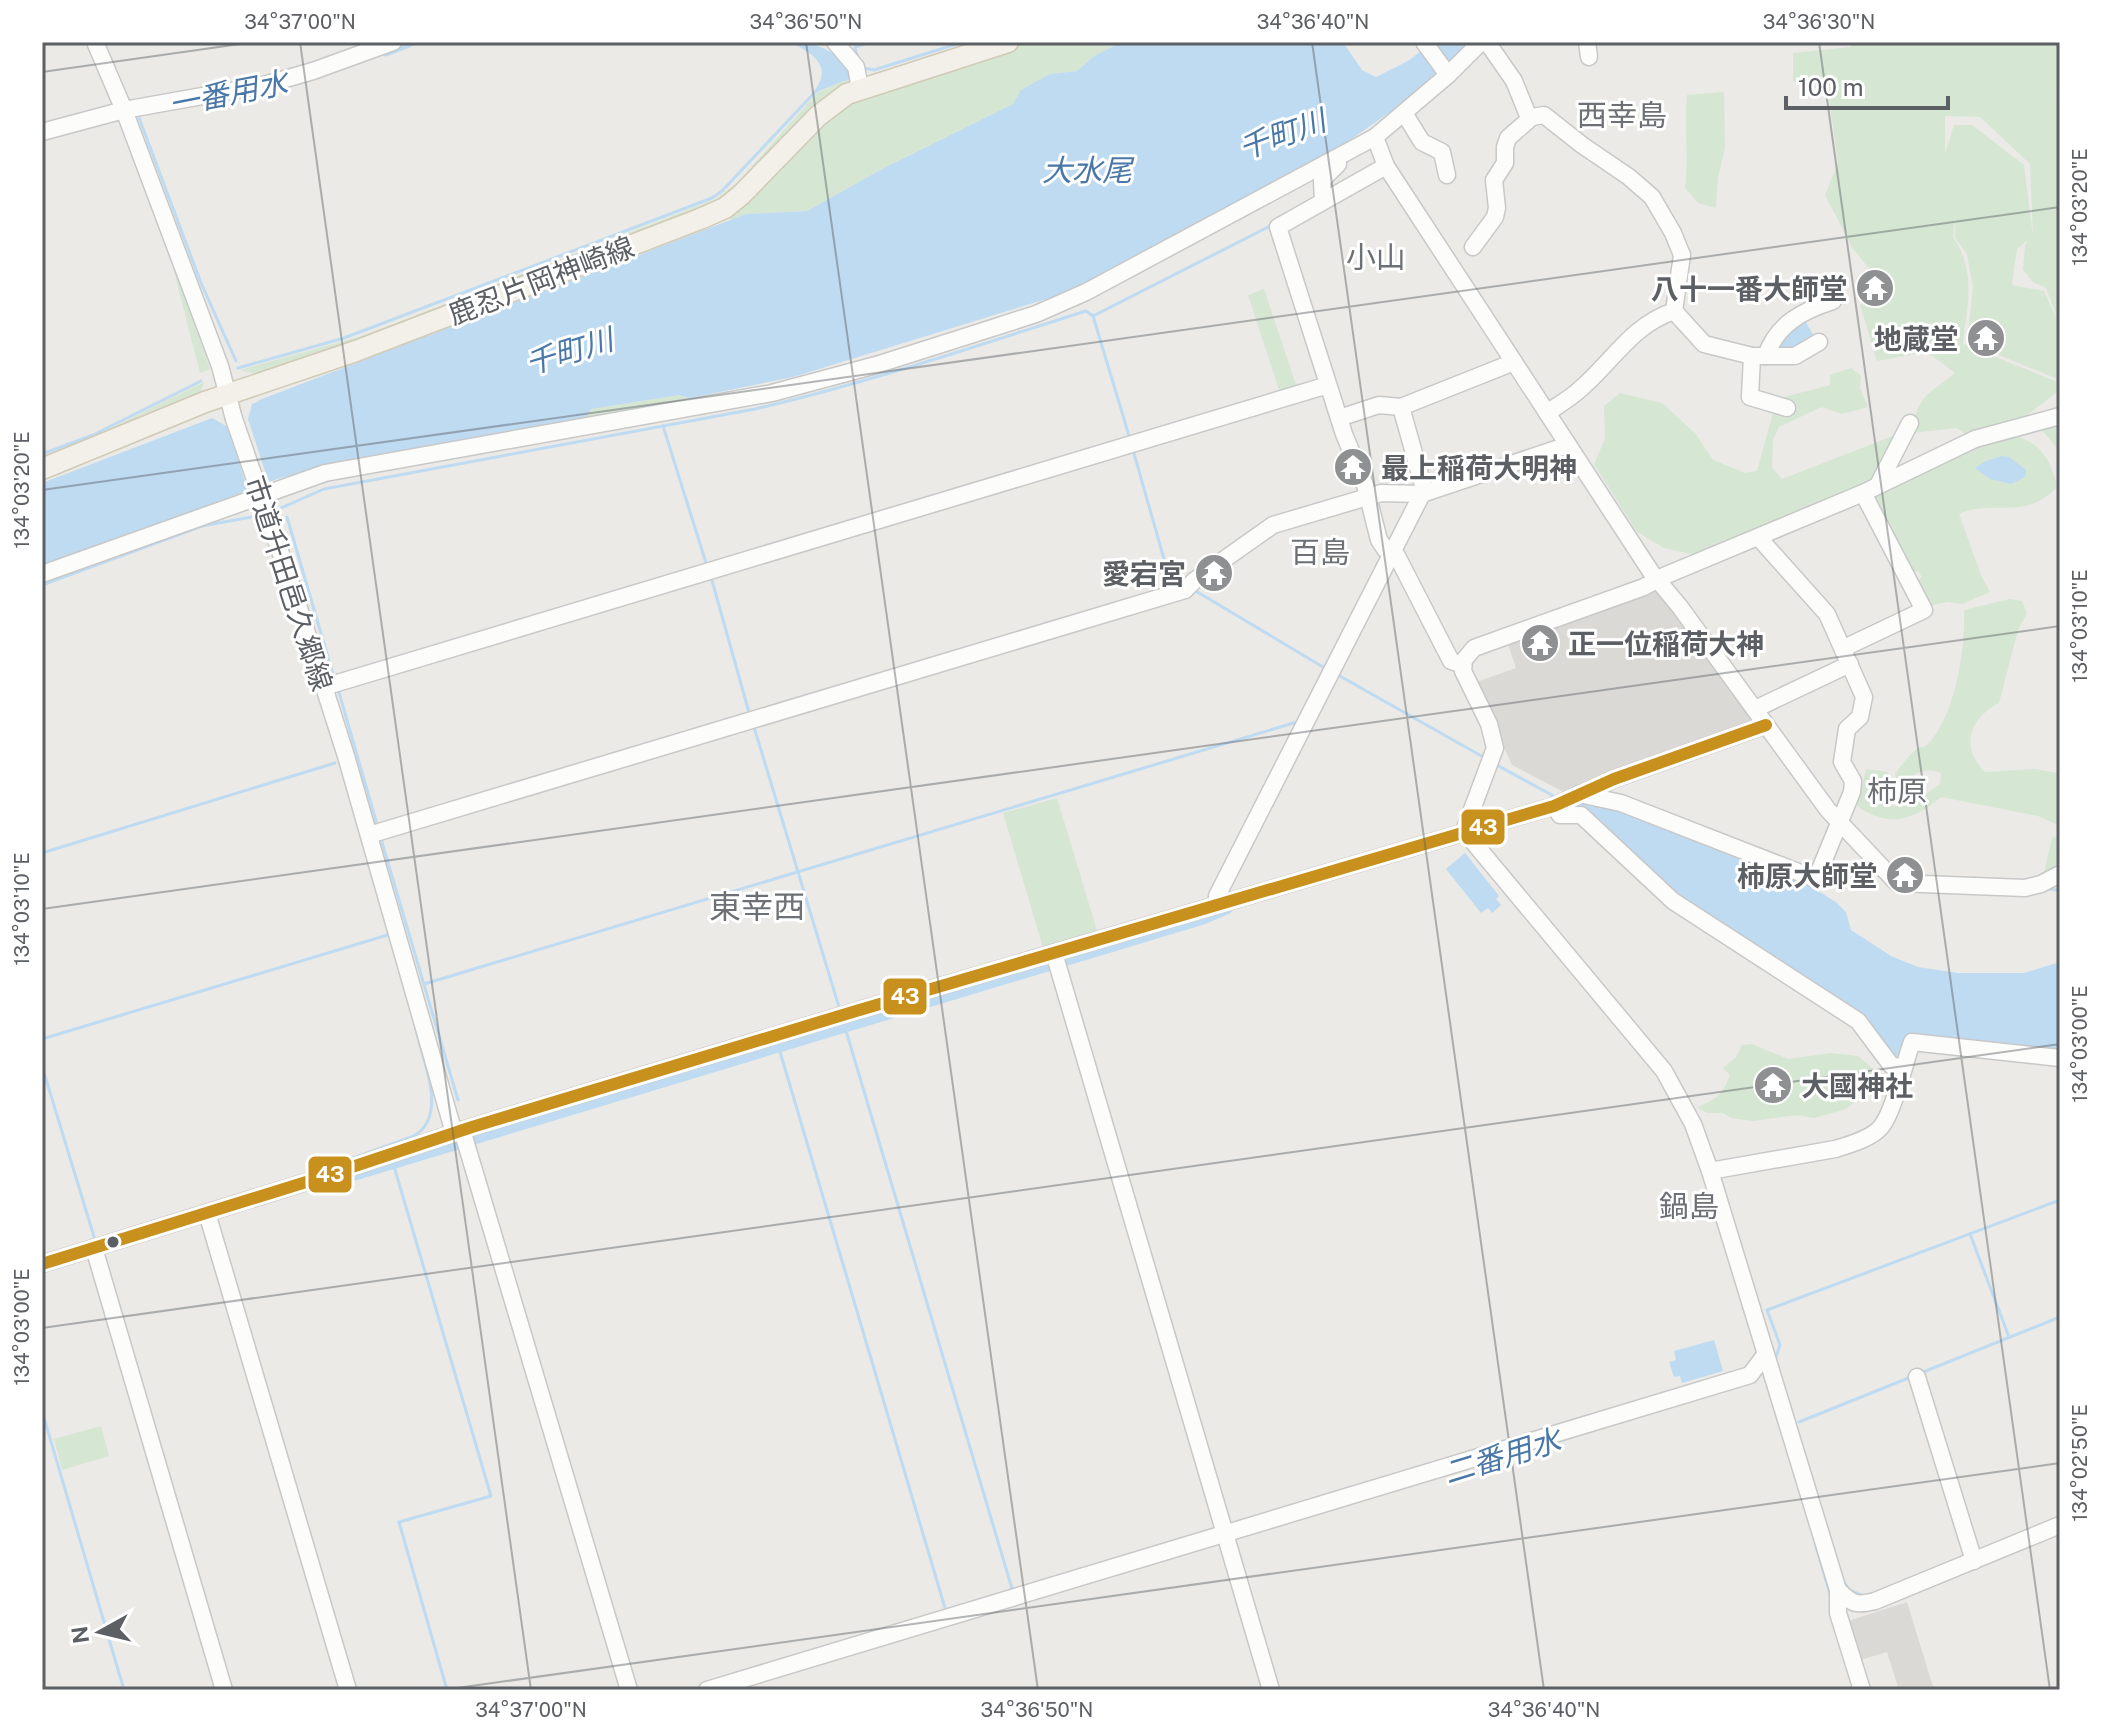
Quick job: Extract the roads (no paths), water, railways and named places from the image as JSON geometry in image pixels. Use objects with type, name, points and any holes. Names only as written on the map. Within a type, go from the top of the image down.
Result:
[{"type":"main road","name":"鹿忍片岡神崎線","points":[[42,469],[725,208],[859,78],[1008,42]]},
{"type":"street","name":"市道升田邑久郷線","points":[[95,42],[124,110],[220,366],[261,497],[332,684],[462,1137],[629,1690]]},
{"type":"street","points":[[42,132],[124,110],[264,85],[393,42]]},
{"type":"street","points":[[818,42],[836,43],[859,78]]},
{"type":"street","points":[[42,574],[325,473],[772,393],[890,361],[1036,314],[1086,292],[1375,137],[1484,42],[1514,81],[1527,113],[1532,117]]},
{"type":"street","points":[[1425,44],[1446,72]]},
{"type":"street","points":[[1404,113],[1422,142],[1442,152],[1447,175]]},
{"type":"street","points":[[1473,247],[1497,212],[1494,180],[1505,163],[1508,138],[1532,117],[1544,115],[1652,197],[1682,255],[1674,311]]},
{"type":"street","points":[[1375,137],[1386,166],[1568,445],[1660,578],[1841,824],[1897,883],[2025,888],[2060,874]]},
{"type":"street","points":[[1323,201],[1324,177],[1346,154]]},
{"type":"street","points":[[1386,166],[1278,227],[1339,418],[1356,459],[1379,540],[1397,556],[1451,661],[1463,665]]},
{"type":"street","points":[[1787,408],[1750,397],[1759,356],[1788,322],[1803,311],[1833,301]]},
{"type":"street","points":[[1674,311],[1704,344],[1759,356],[1795,356],[1819,342]]},
{"type":"street","points":[[1547,413],[1580,390],[1627,340],[1654,318],[1674,311]]},
{"type":"street","points":[[1339,418],[1379,405],[1400,407],[1514,362]]},
{"type":"street","points":[[332,684],[1328,385]]},
{"type":"street","points":[[1217,904],[1217,896],[1423,485],[1400,407]]},
{"type":"street","points":[[1468,835],[1495,748],[1491,732],[1465,679],[1463,665],[1467,655],[1480,645],[1644,587],[1863,493],[1975,439],[2060,416]]},
{"type":"street","points":[[1878,485],[1910,423]]},
{"type":"street","points":[[376,833],[1190,585],[1273,525],[1381,493],[1419,493],[1568,445]]},
{"type":"street","points":[[1755,709],[1924,610],[1863,493]]},
{"type":"street","points":[[1562,804],[1621,803],[1816,879],[1852,792],[1853,781],[1842,762],[1847,729],[1860,717],[1864,697],[1827,614],[1758,537]]},
{"type":"street","points":[[42,1264],[96,1253],[208,1218],[319,1178],[462,1137],[1054,953],[1217,904],[1468,835],[1562,804],[1766,725]]},
{"type":"street","points":[[1562,804],[1581,815],[1673,901],[1858,1021],[1899,1068]]},
{"type":"street","points":[[1468,835],[1664,1071],[1715,1170],[1765,1355],[1838,1590],[1838,1613],[1862,1690]]},
{"type":"street","points":[[1054,953],[1271,1690]]},
{"type":"street","points":[[1715,1170],[1835,1149],[1880,1128],[1894,1099],[1899,1068],[1912,1042],[2060,1058]]},
{"type":"street","points":[[208,1218],[348,1690]]},
{"type":"street","points":[[96,1253],[224,1690]]},
{"type":"street","points":[[707,1690],[1750,1375],[1765,1355]]},
{"type":"street","points":[[1917,1377],[1974,1561]]},
{"type":"street","points":[[1838,1590],[1858,1605],[2060,1525]]},
{"type":"water","points":[[790,42],[821,47],[845,63],[861,79],[843,81],[817,92],[821,66],[812,55]]},
{"type":"water","name":"大水尾","points":[[1122,42],[1343,42],[1362,70],[1376,77],[1408,61],[1433,42],[1471,42],[1452,63],[1446,64],[1404,102],[1346,143],[1069,292],[793,377],[690,398],[679,395],[591,409],[586,418],[280,478],[42,568],[42,483],[746,214],[807,211],[882,169],[1013,104],[1021,90],[1050,74],[1077,71],[1094,56]]},
{"type":"water","points":[[1803,317],[1815,338],[1792,351],[1773,353],[1777,341]]},
{"type":"water","points":[[2002,456],[2009,457],[2026,470],[2025,477],[2011,484],[1990,479],[1975,468]]},
{"type":"water","points":[[1575,798],[1620,807],[1812,882],[1811,886],[1846,912],[1851,930],[1891,956],[1918,967],[1958,973],[2024,973],[2060,962],[2060,1053],[1910,1039],[1901,1061],[1893,1061],[1857,1015],[1678,899],[1563,811]]},
{"type":"water","points":[[1465,853],[1499,896],[1496,899],[1501,905],[1492,913],[1488,908],[1481,913],[1446,869]]},
{"type":"water","points":[[1714,1340],[1723,1371],[1682,1383],[1680,1376],[1674,1377],[1669,1362],[1676,1360],[1674,1351]]},
{"type":"waterway","name":"一番用水","points":[[386,51],[409,42]]},
{"type":"waterway","points":[[863,68],[874,70],[963,42]]},
{"type":"waterway","points":[[1025,42],[1030,42]]},
{"type":"waterway","points":[[858,59],[855,47],[868,43]]},
{"type":"waterway","points":[[238,368],[344,338],[712,198],[818,89]]},
{"type":"waterway","points":[[138,115],[201,283],[236,361]]},
{"type":"waterway","points":[[1093,316],[1272,225]]},
{"type":"waterway","points":[[274,511],[324,489],[797,399],[1086,311],[1093,316],[1130,439]]},
{"type":"waterway","points":[[42,454],[93,435],[201,381]]},
{"type":"waterway","points":[[663,426],[707,566]]},
{"type":"waterway","points":[[1133,450],[1164,559],[1186,582]]},
{"type":"waterway","points":[[42,585],[202,526],[263,515]]},
{"type":"waterway","points":[[287,517],[334,678]]},
{"type":"waterway","points":[[711,577],[750,716]]},
{"type":"waterway","points":[[1194,590],[1328,670]]},
{"type":"waterway","points":[[1338,675],[1485,758]]},
{"type":"waterway","points":[[338,689],[378,828]]},
{"type":"waterway","points":[[424,984],[1297,722]]},
{"type":"waterway","points":[[754,727],[839,1007]]},
{"type":"waterway","points":[[42,853],[335,763]]},
{"type":"waterway","points":[[1495,764],[1559,799]]},
{"type":"waterway","points":[[381,839],[458,1100]]},
{"type":"waterway","points":[[2046,888],[2060,891]]},
{"type":"waterway","points":[[345,1178],[1203,919],[1227,909]]},
{"type":"waterway","points":[[42,1039],[391,934]]},
{"type":"waterway","points":[[844,1024],[1013,1592]]},
{"type":"waterway","points":[[331,1166],[414,1136],[425,1126],[432,1100],[415,1025]]},
{"type":"waterway","points":[[778,1045],[945,1608]]},
{"type":"waterway","points":[[42,1066],[95,1240]]},
{"type":"waterway","points":[[393,1163],[491,1496],[399,1522],[447,1690]]},
{"type":"waterway","points":[[1775,1360],[1780,1345],[1767,1310],[2060,1200]]},
{"type":"waterway","points":[[1970,1234],[2009,1337]]},
{"type":"waterway","points":[[1921,1373],[2060,1317]]},
{"type":"waterway","points":[[1799,1422],[1911,1377]]},
{"type":"waterway","points":[[42,1411],[124,1690]]},
{"type":"waterway","points":[[1815,1543],[1831,1597]]},
{"type":"waterway","points":[[1843,1580],[1849,1590],[1861,1595]]},
{"type":"place","name":"八十一番大師堂","points":[[1875,288]]},
{"type":"place","name":"地蔵堂","points":[[1986,338]]},
{"type":"place","name":"最上稲荷大明神","points":[[1353,467]]},
{"type":"place","name":"愛宕宮","points":[[1214,573]]},
{"type":"place","name":"正一位稲荷大神","points":[[1540,643]]},
{"type":"place","name":"柿原大師堂","points":[[1905,875]]},
{"type":"place","name":"大國神社","points":[[1773,1085]]},
{"type":"district","name":"西幸島","points":[[1622,115]]},
{"type":"district","name":"小山","points":[[1376,257]]},
{"type":"district","name":"百島","points":[[1320,552]]},
{"type":"district","name":"柿原","points":[[1897,791]]},
{"type":"district","name":"東幸西","points":[[757,906]]},
{"type":"district","name":"鍋島","points":[[1689,1206]]},
{"type":"water label","name":"千町川","points":[[1282,134]]},
{"type":"water label","name":"千町川","points":[[569,351]]},
{"type":"water label","name":"二番用水","points":[[1502,1456]]}]
